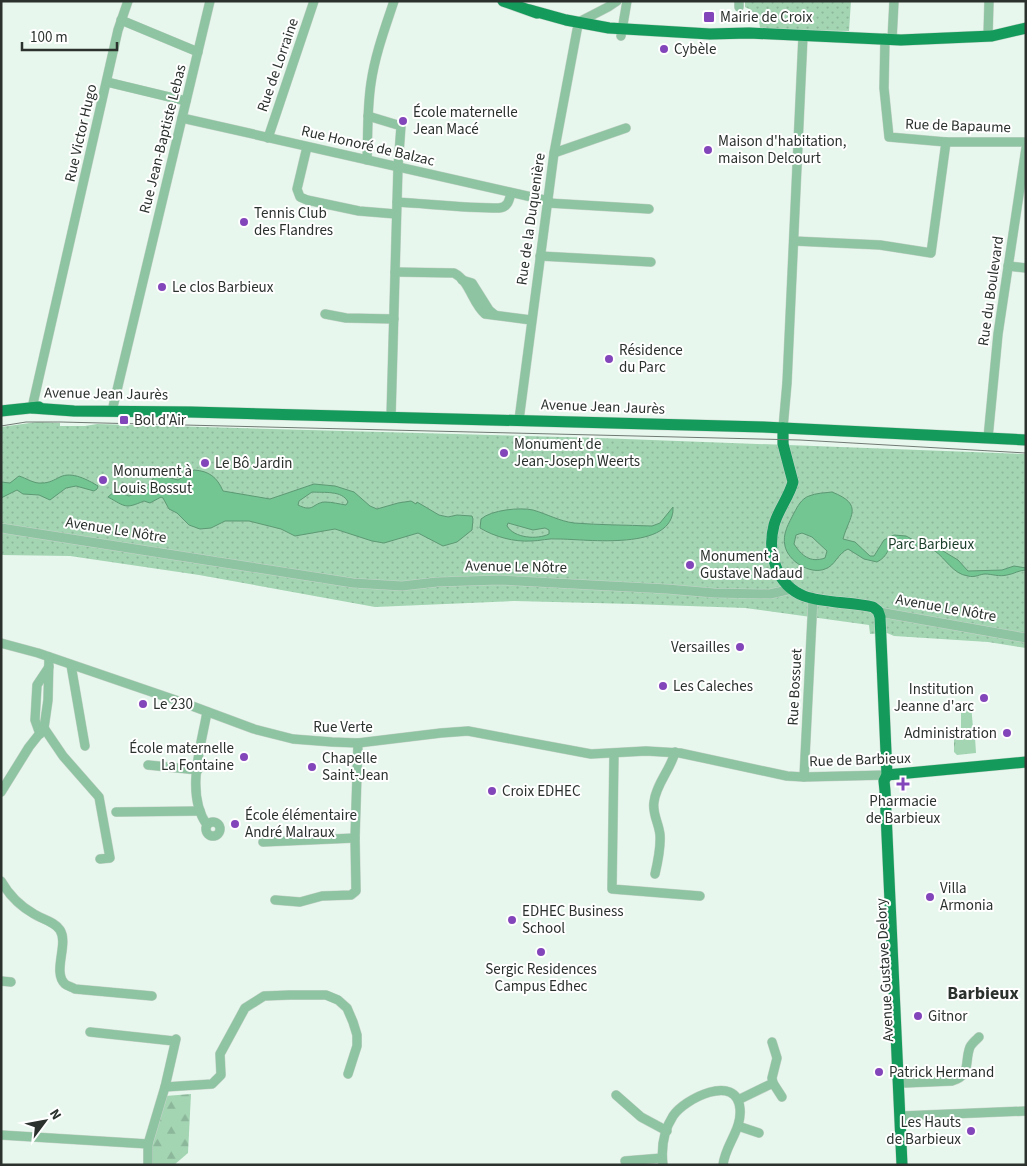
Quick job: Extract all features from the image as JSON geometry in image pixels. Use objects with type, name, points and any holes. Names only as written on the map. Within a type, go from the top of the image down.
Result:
[{"type":"main road","points":[[503,1],[578,25],[621,33],[710,34],[728,38],[803,39],[842,43],[988,36],[1026,28]]},
{"type":"main road","name":"Avenue Jean Jaurès","points":[[1,411],[64,406],[112,409],[155,408],[180,412],[784,428],[1026,440]]},
{"type":"main road","points":[[784,428],[783,448],[793,482],[775,520],[772,547],[776,570],[792,589]]},
{"type":"main road","name":"Avenue Le Nôtre","points":[[792,589],[813,598],[871,606],[879,612]]},
{"type":"main road","name":"Avenue Gustave Delory","points":[[879,612],[881,620],[887,775],[884,781],[884,791],[904,1116],[909,1165]]},
{"type":"main road","name":"Rue de Barbieux","points":[[887,775],[1026,762]]},
{"type":"main road","name":"Avenue Gustave Delory","points":[[887,775],[891,780],[905,1083],[902,1165]]},
{"type":"street","name":"Rue Victor Hugo","points":[[32,408],[120,20],[128,1]]},
{"type":"street","name":"Rue Jean-Baptiste Lebas","points":[[112,409],[210,1]]},
{"type":"street","name":"Rue de Lorraine","points":[[268,138],[314,1]]},
{"type":"street","points":[[367,160],[368,116],[375,61],[394,1]]},
{"type":"street","points":[[578,25],[617,1]]},
{"type":"street","points":[[621,33],[628,1]]},
{"type":"street","points":[[887,40],[894,1]]},
{"type":"street","points":[[988,36],[989,1]]},
{"type":"street","points":[[120,20],[198,52]]},
{"type":"street","name":"Rue de la Duquenière","points":[[519,420],[554,153],[578,25]]},
{"type":"street","points":[[784,428],[803,39]]},
{"type":"street","name":"Rue de Bapaume","points":[[887,40],[884,88],[889,137],[946,142],[1026,142]]},
{"type":"street","points":[[107,82],[186,101]]},
{"type":"street","points":[[368,116],[401,126],[396,214],[391,417]]},
{"type":"street","name":"Rue Honoré de Balzac","points":[[182,118],[548,202],[649,209]]},
{"type":"street","points":[[554,153],[626,128]]},
{"type":"street","points":[[794,241],[880,245],[931,253],[946,142]]},
{"type":"street","points":[[306,147],[297,190],[300,197],[352,210],[396,214]]},
{"type":"street","name":"Rue du Boulevard","points":[[988,438],[998,334],[1026,148]]},
{"type":"street","points":[[397,202],[468,208],[499,208],[504,207],[508,203],[511,193]]},
{"type":"street","points":[[540,256],[651,262]]},
{"type":"street","points":[[1008,266],[1026,268]]},
{"type":"street","points":[[395,272],[454,273],[462,280],[480,310],[485,314],[532,320]]},
{"type":"street","points":[[325,314],[346,318],[394,319]]},
{"type":"street","name":"Avenue Le Nôtre","points":[[1,528],[353,582],[402,586],[437,582],[499,580],[744,594],[770,594],[792,589]]},
{"type":"street","name":"Rue Bossuet","points":[[804,777],[813,598]]},
{"type":"street","name":"Avenue Le Nôtre","points":[[879,612],[1026,638]]},
{"type":"street","name":"Rue Verte","points":[[1,643],[49,657],[256,730],[282,737],[318,742],[358,743],[430,734],[468,732],[584,753],[614,754],[646,751],[675,752],[697,756]]},
{"type":"street","points":[[1,792],[24,754],[42,731],[48,700],[49,657]]},
{"type":"street","points":[[71,665],[85,746]]},
{"type":"street","points":[[207,712],[198,770],[197,792],[200,811],[207,825]]},
{"type":"street","points":[[42,731],[99,797],[110,858],[100,859]]},
{"type":"street","points":[[275,900],[300,902],[322,896],[351,895],[356,891],[354,838],[358,743]]},
{"type":"street","points":[[655,874],[660,838],[654,815],[654,799],[675,752]]},
{"type":"street","points":[[614,754],[612,889],[700,896]]},
{"type":"street","name":"Rue de Barbieux","points":[[697,756],[767,773],[804,777],[887,775]]},
{"type":"street","points":[[148,765],[198,770]]},
{"type":"street","points":[[116,812],[200,811]]},
{"type":"street","points":[[264,842],[354,838]]},
{"type":"street","points":[[1,881],[10,896],[32,913],[57,926],[62,932],[63,942],[60,971],[64,983],[75,989],[152,996]]},
{"type":"street","points":[[1,981],[11,982]]},
{"type":"street","points":[[165,1087],[212,1084],[221,1075],[220,1054],[245,1008],[264,996],[326,995],[338,1000],[347,1008],[357,1035],[357,1046],[348,1074]]},
{"type":"street","points":[[90,1032],[175,1040],[165,1087],[148,1144],[148,1165]]},
{"type":"street","points":[[905,1083],[952,1081],[958,1079],[966,1069],[971,1046],[979,1037]]},
{"type":"street","points":[[772,1042],[777,1058],[772,1078],[782,1097]]},
{"type":"street","points":[[738,1100],[773,1083]]},
{"type":"street","points":[[625,1160],[662,1161],[662,1148],[666,1131],[673,1116],[679,1109],[707,1092],[714,1090],[731,1094],[738,1100],[740,1112],[738,1126],[725,1156],[724,1165]]},
{"type":"street","points":[[616,1095],[641,1117],[666,1131]]},
{"type":"street","points":[[904,1116],[1026,1111]]},
{"type":"street","points":[[738,1126],[759,1133]]},
{"type":"street","points":[[1,1135],[148,1144]]},
{"type":"green space","points":[[745,1],[851,1],[849,31],[760,30],[758,19],[752,11],[745,7]]},
{"type":"green space","name":"Parc Barbieux","points":[[37,422],[60,423],[60,426],[97,424],[599,438],[1026,454],[1026,648],[988,642],[894,636],[887,633],[870,634],[869,625],[745,608],[514,601],[375,607],[199,575],[70,556],[1,555],[1,427]]},
{"type":"green space","points":[[961,704],[971,704],[973,728],[961,730]]},
{"type":"green space","points":[[975,737],[976,753],[957,755],[954,752],[954,738]]},
{"type":"green space","points":[[191,1094],[188,1153],[174,1165],[152,1165],[153,1134],[165,1096]]},
{"type":"shaded area","points":[[194,470],[199,471],[212,476],[223,491],[270,499],[314,484],[335,486],[354,492],[370,506],[377,509],[411,501],[416,504],[417,502],[439,515],[448,517],[457,515],[472,516],[472,530],[457,542],[443,546],[418,533],[384,543],[335,529],[295,536],[281,529],[249,521],[225,521],[211,528],[200,529],[189,525],[177,513],[169,509],[161,497],[150,503],[144,501],[126,506],[108,497],[115,491],[129,496],[145,489],[155,476],[159,475],[178,480]],"holes":[[[312,492],[337,494],[348,502],[346,505],[325,502],[310,508],[298,505],[299,501]]]},
{"type":"shaded area","points":[[65,475],[70,475],[85,479],[98,486],[94,491],[76,486],[66,488],[50,500],[39,495],[23,494],[17,490],[1,498],[1,482],[10,483],[19,476],[33,482],[45,483]]},
{"type":"shaded area","points":[[832,492],[842,497],[852,507],[851,517],[843,539],[855,542],[870,556],[874,556],[884,540],[894,535],[906,536],[919,543],[933,545],[958,560],[968,571],[1002,570],[1014,566],[1026,568],[1026,570],[1004,576],[985,574],[973,577],[963,575],[935,551],[918,547],[906,541],[892,544],[884,557],[877,562],[864,559],[848,549],[825,569],[813,570],[807,568],[790,557],[784,542],[785,533],[794,513],[804,499],[814,494]],"holes":[[[802,533],[812,537],[827,551],[825,558],[811,559],[800,552],[794,544],[796,535]]]},
{"type":"shaded area","points":[[673,507],[670,521],[660,531],[645,537],[627,540],[555,539],[518,541],[498,536],[480,528],[481,519],[492,513],[521,509],[533,510],[574,523],[652,526],[660,523]],"holes":[[[508,523],[533,530],[545,528],[549,530],[549,534],[538,537],[526,537],[515,533],[507,526]]]},
{"type":"tram line","points":[[1,426],[26,422],[61,422],[800,440],[1026,453]]},
{"type":"place","name":"Mairie de Croix","points":[[709,17]]},
{"type":"place","name":"Cybèle","points":[[664,49]]},
{"type":"place","name":"École maternelle Jean Macé","points":[[403,121]]},
{"type":"place","name":"Maison d'habitation, maison Delcourt","points":[[708,150]]},
{"type":"place","name":"Tennis Club des Flandres","points":[[244,222]]},
{"type":"place","name":"Le clos Barbieux","points":[[162,287]]},
{"type":"place","name":"Résidence du Parc","points":[[609,359]]},
{"type":"place","name":"Bol d'Air","points":[[124,420]]},
{"type":"place","name":"Monument de Jean-Joseph Weerts","points":[[504,453]]},
{"type":"place","name":"Le Bô Jardin","points":[[205,463]]},
{"type":"place","name":"Monument à Louis Bossut","points":[[103,480]]},
{"type":"place","name":"Monument à Gustave Nadaud","points":[[690,565]]},
{"type":"place","name":"Versailles","points":[[740,647]]},
{"type":"place","name":"Les Caleches","points":[[663,686]]},
{"type":"place","name":"Institution Jeanne d'arc","points":[[984,698]]},
{"type":"place","name":"Le 230","points":[[143,704]]},
{"type":"place","name":"Administration","points":[[1007,733]]},
{"type":"place","name":"École maternelle La Fontaine","points":[[244,757]]},
{"type":"place","name":"Chapelle Saint-Jean","points":[[312,767]]},
{"type":"place","name":"Pharmacie de Barbieux","points":[[903,784]]},
{"type":"place","name":"Croix EDHEC","points":[[492,791]]},
{"type":"place","name":"École élémentaire André Malraux","points":[[235,824]]},
{"type":"place","name":"Villa Armonia","points":[[930,897]]},
{"type":"place","name":"EDHEC Business School","points":[[512,920]]},
{"type":"place","name":"Sergic Residences Campus Edhec","points":[[541,952]]},
{"type":"place","name":"Gitnor","points":[[918,1016]]},
{"type":"place","name":"Patrick Hermand","points":[[879,1072]]},
{"type":"place","name":"Les Hauts de Barbieux","points":[[971,1131]]},
{"type":"district","name":"Barbieux","points":[[983,993]]}]
